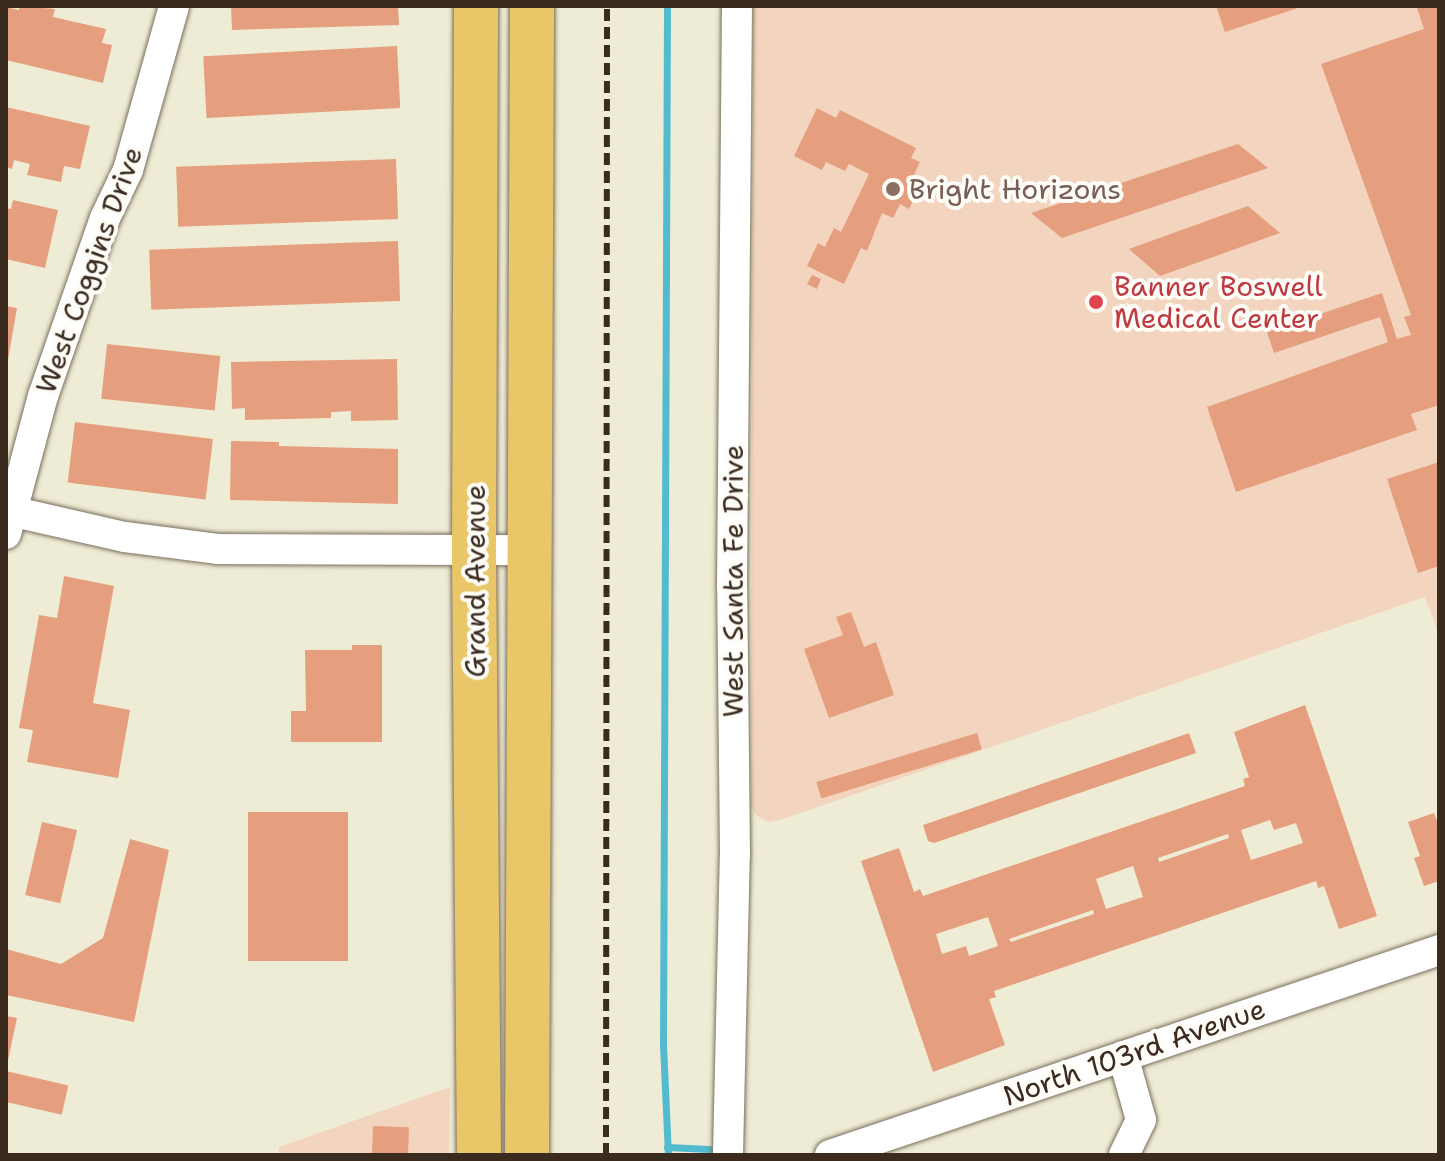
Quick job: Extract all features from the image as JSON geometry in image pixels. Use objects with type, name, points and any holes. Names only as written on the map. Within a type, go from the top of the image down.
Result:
[{"type":"highway","name":"Grand Avenue","points":[[476,6],[474,550],[479,1155]]},
{"type":"highway","name":"Grand Avenue","points":[[527,1155],[532,6]]},
{"type":"street","name":"West Coggins Drive","points":[[8,519],[63,335],[105,218],[128,170],[174,6]]},
{"type":"street","name":"West Santa Fe Drive","points":[[728,1155],[735,856],[732,574],[737,6]]},
{"type":"street","points":[[8,519],[217,549],[529,550]]},
{"type":"street","name":"North 103rd Avenue","points":[[830,1155],[1439,950]]},
{"type":"street","points":[[1123,1056],[1141,1120],[1124,1155]]},
{"type":"shaded area","name":"Banner Boswell Medical Center","points":[[753,6],[1439,6],[1439,635],[1425,597],[783,819],[768,822],[757,816],[751,806]]},
{"type":"shaded area","points":[[450,1087],[449,1155],[279,1155],[279,1147]]},
{"type":"building","points":[[20,6],[55,9],[53,17],[106,29],[102,43],[112,45],[103,83],[6,60],[6,7],[19,10]]},
{"type":"building","points":[[231,6],[398,6],[399,25],[232,30]]},
{"type":"building","points":[[1216,6],[1301,6],[1301,7],[1225,32]]},
{"type":"building","points":[[1439,6],[1439,405],[1411,414],[1417,430],[1236,492],[1207,407],[1388,342],[1380,317],[1274,353],[1267,332],[1382,293],[1397,339],[1411,335],[1404,317],[1411,315],[1321,64],[1424,29],[1417,8]]},
{"type":"building","points":[[397,46],[400,108],[207,118],[203,56]]},
{"type":"building","points":[[6,107],[90,126],[80,169],[64,166],[61,182],[27,175],[30,164],[14,160],[12,169],[6,167]]},
{"type":"building","points":[[817,108],[836,118],[840,110],[916,148],[911,158],[920,162],[909,186],[918,190],[909,209],[900,204],[893,218],[882,213],[867,251],[861,248],[844,284],[807,266],[818,243],[825,247],[834,228],[841,232],[869,174],[849,164],[845,171],[826,162],[822,170],[794,156]]},
{"type":"building","points":[[1238,144],[1268,168],[1062,238],[1031,213]]},
{"type":"building","points":[[396,159],[398,219],[178,227],[176,167]]},
{"type":"building","points":[[13,200],[58,210],[45,268],[6,259],[6,208],[11,209]]},
{"type":"building","points":[[1248,206],[1280,233],[1160,276],[1129,249]]},
{"type":"building","points":[[398,241],[400,301],[151,310],[149,250]]},
{"type":"building","points":[[812,275],[821,279],[817,289],[807,284]]},
{"type":"building","points":[[6,306],[17,308],[8,360],[6,359]]},
{"type":"building","points":[[107,344],[220,356],[215,411],[101,399]]},
{"type":"building","points":[[397,359],[398,420],[351,421],[351,411],[331,412],[331,418],[245,420],[245,408],[232,409],[231,362]]},
{"type":"building","points":[[75,422],[213,439],[206,499],[68,483]]},
{"type":"building","points":[[231,441],[279,442],[279,446],[398,449],[398,504],[230,500]]},
{"type":"building","points":[[1439,462],[1439,566],[1418,573],[1387,479]]},
{"type":"building","points":[[64,576],[114,586],[93,703],[130,710],[118,778],[27,762],[33,730],[19,728],[39,615],[57,618]]},
{"type":"building","points":[[851,612],[864,647],[876,642],[894,695],[829,718],[804,649],[843,635],[836,617]]},
{"type":"building","points":[[352,645],[382,645],[382,742],[291,742],[291,711],[306,711],[305,650],[352,650]]},
{"type":"building","points":[[1305,705],[1377,916],[1339,929],[1324,886],[1318,888],[1316,881],[994,991],[996,997],[989,999],[1005,1045],[933,1072],[861,861],[899,848],[914,892],[920,889],[923,896],[1245,786],[1243,779],[1249,777],[1234,732]],"holes":[[[1270,820],[1274,830],[1296,823],[1303,843],[1251,860],[1241,830]],[[1228,834],[1229,838],[1159,862],[1158,858]],[[1133,866],[1143,897],[1106,909],[1096,879]],[[1093,910],[1094,914],[1011,942],[1009,939]],[[988,917],[998,946],[969,956],[966,946],[942,954],[936,934]]]},
{"type":"building","points":[[977,733],[982,749],[821,798],[816,782]]},
{"type":"building","points":[[1189,733],[1196,753],[934,843],[928,841],[923,825]]},
{"type":"building","points":[[248,812],[348,812],[348,961],[248,961]]},
{"type":"building","points":[[1434,813],[1439,826],[1439,881],[1424,886],[1414,858],[1420,856],[1408,822]]},
{"type":"building","points":[[42,822],[77,830],[60,903],[25,895]]},
{"type":"building","points":[[130,839],[169,850],[134,1022],[6,995],[6,949],[61,964],[103,938]]},
{"type":"building","points":[[6,1016],[17,1018],[7,1065],[6,1065]]},
{"type":"building","points":[[6,1071],[68,1085],[62,1115],[6,1102]]},
{"type":"building","points":[[373,1126],[409,1127],[408,1155],[372,1155]]},
{"type":"waterway","points":[[667,6],[663,1045],[668,1155]]},
{"type":"waterway","points":[[667,1147],[709,1149]]},
{"type":"railway","points":[[606,1155],[607,6]]},
{"type":"place","name":"Bright Horizons","points":[[893,189]]},
{"type":"place","name":"Banner Boswell Medical Center","points":[[1096,302]]}]
